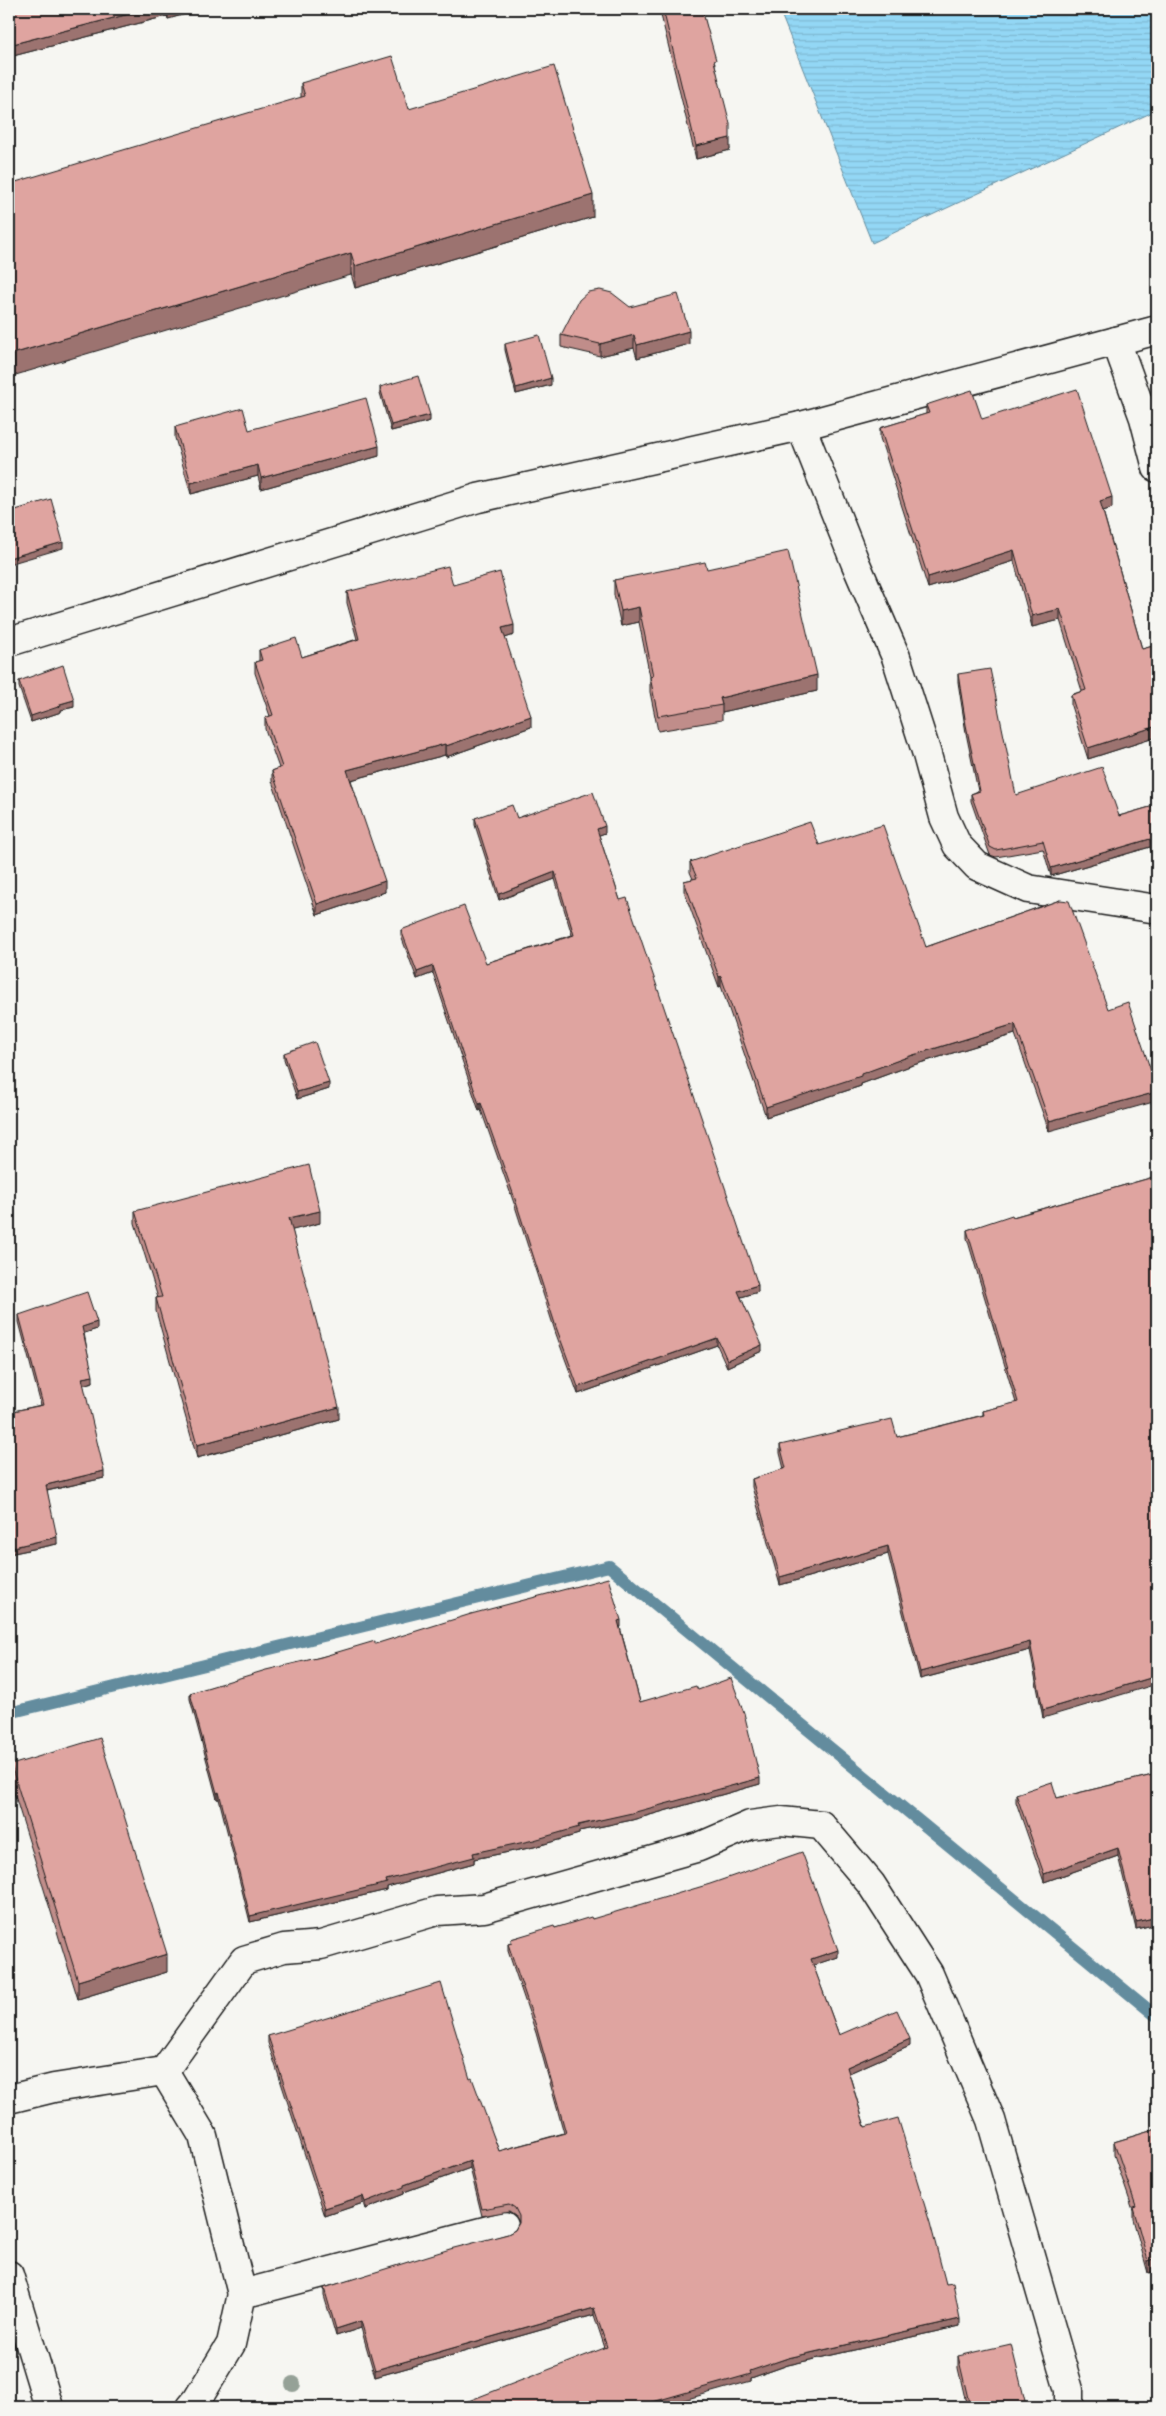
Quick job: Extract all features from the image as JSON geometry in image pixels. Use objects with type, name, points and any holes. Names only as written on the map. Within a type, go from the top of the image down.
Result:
[{"type":"street","points":[[9,642],[478,498],[801,426],[1157,330]]},
{"type":"street","points":[[1116,340],[1144,418],[1157,468]]},
{"type":"street","points":[[801,426],[854,562],[896,657],[926,751],[944,817],[957,845],[977,866],[1028,888],[1157,909]]},
{"type":"street","points":[[9,2099],[54,2088],[164,2071],[244,1960],[284,1948],[321,1945],[438,1911],[484,1908],[700,1847],[750,1825],[781,1821],[821,1825],[871,1884],[929,1974],[984,2102],[991,2120],[1069,2390],[1069,2407]]},
{"type":"street","points":[[164,2071],[204,2136],[242,2294],[231,2344],[197,2400],[190,2407]]},
{"type":"street","points":[[242,2294],[504,2226]]},
{"type":"street","points":[[9,2275],[49,2407]]},
{"type":"water","points":[[779,9],[1157,9],[1157,110],[872,243]]},
{"type":"building","points":[[18,9],[148,9],[13,44],[9,27],[9,11]]},
{"type":"building","points":[[663,9],[702,9],[716,60],[714,61],[730,124],[730,138],[696,146]]},
{"type":"building","points":[[392,56],[409,109],[554,66],[593,195],[355,266],[351,253],[9,355],[9,184],[305,96],[301,83]]},
{"type":"building","points":[[600,290],[612,293],[630,307],[678,294],[689,331],[637,345],[634,335],[600,344],[561,335],[579,300],[588,292]]},
{"type":"building","points":[[539,335],[551,378],[516,388],[505,344]]},
{"type":"building","points":[[418,376],[430,415],[391,425],[380,387]]},
{"type":"building","points":[[1077,389],[1112,497],[1100,501],[1142,649],[1157,645],[1157,726],[1088,748],[1071,695],[1086,690],[1060,609],[1032,616],[1014,550],[928,577],[880,428],[929,413],[926,405],[972,390],[982,419]]},
{"type":"building","points":[[366,398],[379,446],[261,478],[258,465],[191,483],[175,427],[243,408],[249,430]]},
{"type":"building","points":[[51,499],[63,542],[9,558],[9,512]]},
{"type":"building","points":[[788,551],[817,675],[720,698],[722,705],[658,716],[650,677],[653,676],[639,607],[621,611],[614,580],[705,562],[707,569]]},
{"type":"building","points":[[448,566],[453,585],[500,572],[514,625],[502,628],[531,716],[446,746],[445,744],[347,770],[385,881],[317,904],[272,771],[282,767],[265,718],[273,715],[255,662],[262,660],[259,650],[296,638],[302,657],[359,639],[347,592]]},
{"type":"building","points":[[63,665],[74,700],[31,716],[19,681]]},
{"type":"building","points":[[990,669],[1016,795],[1102,767],[1119,816],[1157,805],[1157,862],[1150,839],[1051,868],[1043,841],[996,850],[990,847],[971,794],[980,791],[966,725],[958,674]]},
{"type":"building","points":[[593,792],[605,826],[597,829],[620,900],[627,898],[758,1285],[738,1291],[762,1345],[727,1360],[717,1338],[578,1387],[556,1327],[515,1199],[481,1103],[479,1104],[433,966],[417,972],[401,930],[464,906],[486,963],[574,935],[555,872],[499,894],[475,818],[512,805],[517,818]]},
{"type":"building","points":[[810,822],[819,845],[883,825],[926,947],[1060,900],[1069,901],[1108,1009],[1128,1002],[1157,1092],[1049,1121],[1015,1024],[910,1056],[861,1074],[861,1076],[766,1107],[721,976],[719,977],[684,881],[697,878],[690,862]]},
{"type":"building","points":[[315,1042],[329,1083],[297,1092],[284,1053]]},
{"type":"building","points":[[309,1165],[320,1211],[289,1218],[339,1407],[197,1445],[156,1298],[162,1297],[135,1211]]},
{"type":"building","points":[[1157,1176],[1157,1676],[1043,1710],[1030,1642],[920,1672],[888,1546],[780,1577],[752,1479],[786,1468],[780,1445],[892,1419],[897,1437],[984,1415],[983,1411],[1018,1402],[967,1230],[1012,1215],[1013,1217]]},
{"type":"building","points":[[87,1292],[97,1322],[82,1327],[93,1376],[82,1378],[104,1471],[46,1485],[57,1537],[9,1548],[9,1412],[43,1405],[19,1315]]},
{"type":"building","points":[[608,1578],[621,1620],[618,1621],[640,1702],[696,1686],[698,1690],[731,1678],[744,1713],[760,1778],[632,1813],[578,1825],[579,1827],[534,1840],[473,1853],[474,1857],[386,1880],[387,1883],[250,1916],[219,1792],[217,1793],[190,1693],[266,1670],[321,1657],[375,1641],[375,1644],[471,1614]]},
{"type":"building","points":[[100,1738],[167,1954],[78,1981],[11,1765]]},
{"type":"building","points":[[1157,1774],[1157,1917],[1136,1922],[1118,1848],[1044,1874],[1016,1794],[1052,1782],[1057,1798]]},
{"type":"building","points":[[802,1852],[838,1950],[811,1959],[839,2035],[897,2010],[910,2039],[847,2067],[865,2127],[898,2118],[930,2223],[946,2284],[953,2283],[960,2319],[788,2358],[750,2371],[751,2374],[635,2407],[453,2407],[607,2347],[594,2308],[375,2370],[361,2321],[336,2329],[324,2288],[450,2249],[508,2234],[515,2230],[519,2223],[519,2216],[515,2208],[509,2204],[482,2209],[470,2161],[404,2185],[404,2187],[365,2202],[363,2196],[325,2208],[268,2036],[441,1983],[470,2079],[472,2078],[499,2151],[566,2133],[536,2026],[508,1944],[512,1943],[511,1939],[554,1926],[555,1928],[591,1917],[592,1919],[710,1884]]},
{"type":"building","points":[[1157,2129],[1157,2258],[1148,2261],[1133,2207],[1136,2206],[1114,2142]]},
{"type":"building","points":[[1011,2344],[1026,2405],[1017,2407],[970,2407],[958,2356]]},
{"type":"waterway","points":[[9,1713],[609,1566],[1155,2015],[1157,2014]]}]
